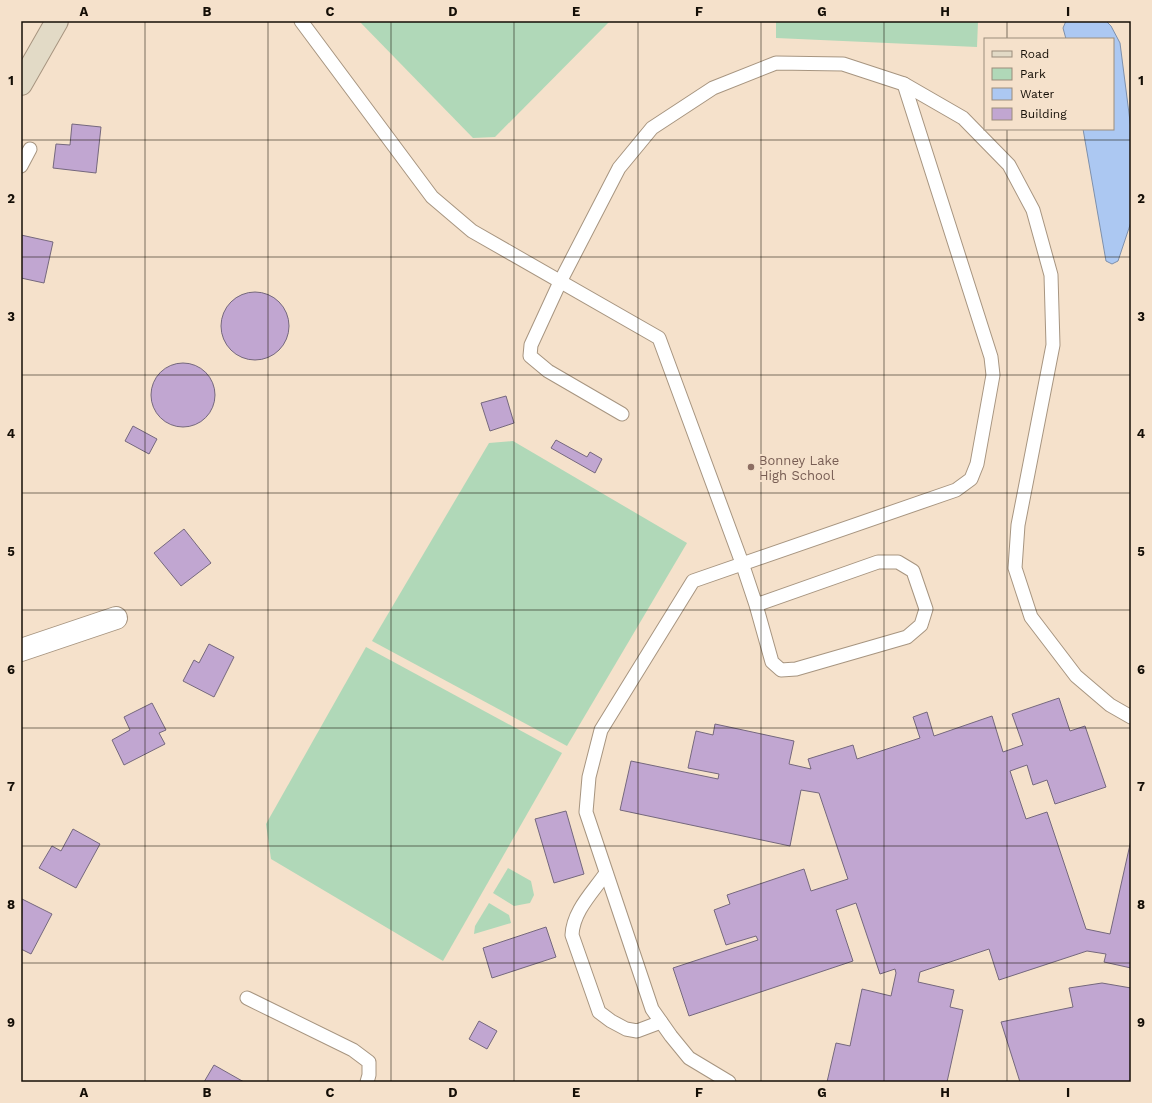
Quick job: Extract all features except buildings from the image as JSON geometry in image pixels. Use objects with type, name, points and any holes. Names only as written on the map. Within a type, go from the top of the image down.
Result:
[{"type":"main road","points":[[21,84],[57,21]]},
{"type":"street","points":[[21,650],[116,618]]},
{"type":"lane","points":[[301,21],[432,197],[472,231],[659,338],[742,563],[756,605],[772,662],[781,670],[796,669],[907,637],[921,625],[926,609],[913,571],[898,562],[878,562],[756,605]]},
{"type":"lane","points":[[622,414],[548,371],[530,356],[531,345],[560,282],[619,168],[652,128],[713,88],[776,63],[843,64],[904,84],[963,118],[1009,165],[1033,210],[1051,275],[1053,345],[1018,525],[1015,568],[1031,617],[1076,676],[1110,705],[1131,717]]},
{"type":"lane","points":[[729,1082],[689,1058],[652,1009],[586,812],[588,778],[601,730],[693,581],[956,490],[971,479],[977,464],[993,375],[991,357],[904,84]]},
{"type":"lane","points":[[21,166],[30,149]]},
{"type":"lane","points":[[606,874],[578,913],[572,935],[599,1012],[611,1021],[626,1029],[637,1031],[661,1022]]},
{"type":"lane","points":[[247,998],[353,1050],[369,1062],[369,1075],[367,1082]]},
{"type":"green space","points":[[359,21],[610,21],[495,137],[473,138]]},
{"type":"green space","points":[[776,21],[978,21],[977,47],[776,38]]},
{"type":"green space","points":[[513,441],[687,543],[567,746],[372,641],[489,443]]},
{"type":"green space","points":[[366,647],[562,753],[443,961],[271,859],[266,824]]},
{"type":"green space","points":[[508,868],[531,881],[534,895],[530,903],[514,906],[493,893]]},
{"type":"green space","points":[[489,903],[509,915],[511,923],[474,934],[475,926]]},
{"type":"water","points":[[1066,21],[1106,21],[1111,26],[1120,43],[1131,129],[1131,222],[1118,261],[1112,264],[1106,261],[1083,130],[1114,130],[1114,38],[1066,38],[1063,28]]},
{"type":"place","name":"Bonney Lake High School","points":[[751,467]]}]
